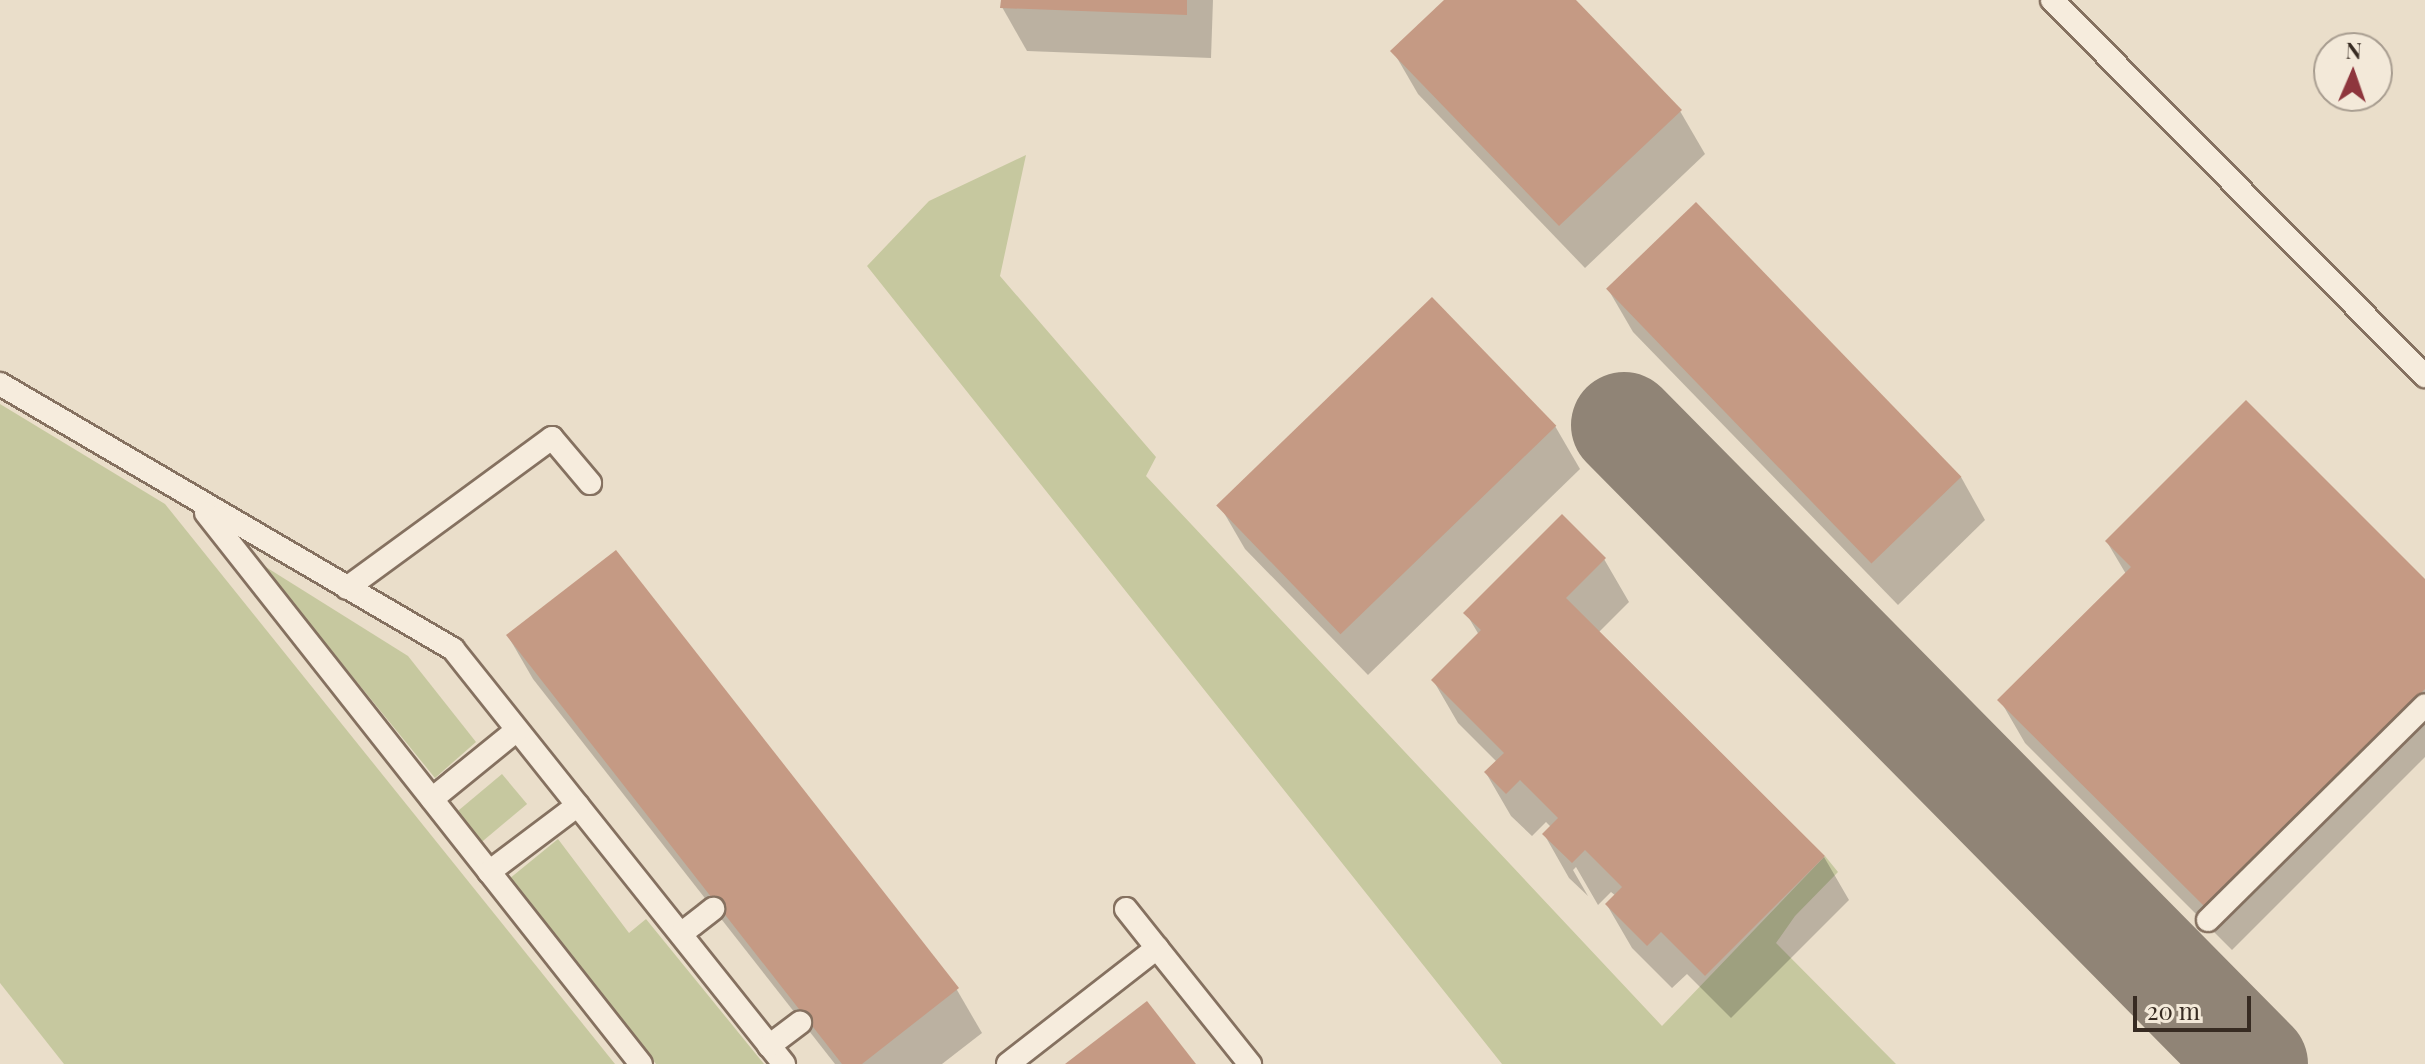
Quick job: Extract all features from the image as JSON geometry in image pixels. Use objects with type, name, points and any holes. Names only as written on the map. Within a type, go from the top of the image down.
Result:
[{"type":"lane","points":[[2052,0],[2425,376]]},
{"type":"lane","points":[[0,384],[453,649],[784,1064]]},
{"type":"lane","points":[[347,588],[552,438],[590,483]]},
{"type":"lane","points":[[198,502],[641,1064]]},
{"type":"lane","points":[[2208,920],[2425,705]]},
{"type":"lane","points":[[432,799],[517,730]]},
{"type":"lane","points":[[489,872],[578,805]]},
{"type":"lane","points":[[681,934],[713,909]]},
{"type":"lane","points":[[1126,909],[1250,1064]]},
{"type":"lane","points":[[1008,1064],[1157,948]]},
{"type":"lane","points":[[769,1046],[800,1023]]},
{"type":"green space","points":[[1026,155],[1000,276],[1156,457],[1146,476],[1662,1026],[1825,856],[1838,872],[1795,916],[1776,943],[1896,1064],[1502,1064],[867,266],[929,201]]},
{"type":"green space","points":[[0,404],[165,504],[615,1064],[64,1064],[0,983]]},
{"type":"green space","points":[[261,564],[408,656],[476,742],[435,778]]},
{"type":"green space","points":[[502,774],[527,804],[481,842],[456,813]]},
{"type":"green space","points":[[558,839],[629,933],[646,919],[764,1064],[656,1064],[509,879]]},
{"type":"building","points":[[1001,0],[1187,0],[1187,15],[1000,8]]},
{"type":"building","points":[[1444,0],[1576,0],[1682,110],[1559,226],[1390,51]]},
{"type":"building","points":[[1696,202],[1961,477],[1871,564],[1606,289]]},
{"type":"building","points":[[1432,297],[1556,426],[1341,634],[1216,505]]},
{"type":"building","points":[[2246,400],[2425,579],[2425,689],[2206,908],[1997,700],[2131,567],[2105,541]]},
{"type":"building","points":[[1562,514],[1606,558],[1566,598],[1825,856],[1705,976],[1661,932],[1647,946],[1605,904],[1622,887],[1585,850],[1572,863],[1542,834],[1558,818],[1520,780],[1506,794],[1484,772],[1504,753],[1431,680],[1481,630],[1463,613]]},
{"type":"building","points":[[616,550],[959,988],[862,1064],[842,1064],[506,635]]},
{"type":"building","points":[[1147,1001],[1196,1064],[1065,1064]]},
{"type":"taxiway","points":[[1624,425],[2255,1064]]}]
